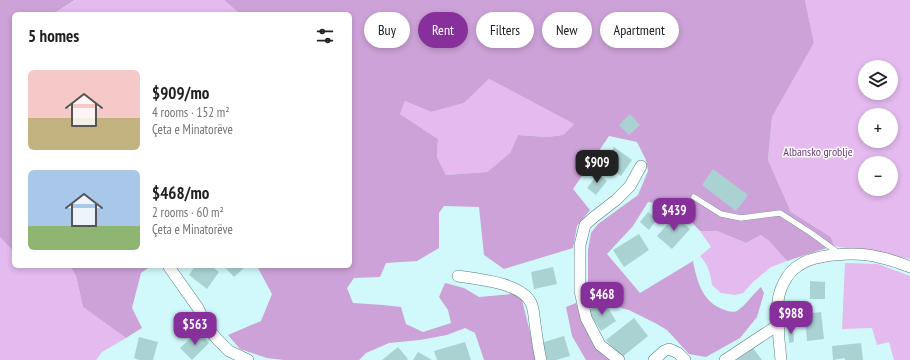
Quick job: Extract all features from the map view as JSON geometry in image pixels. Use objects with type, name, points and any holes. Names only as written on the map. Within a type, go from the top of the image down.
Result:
[{"type":"street","points":[[619,360],[600,345],[586,318],[580,291],[580,245],[585,225],[616,200],[630,186],[641,166]]},
{"type":"street","points":[[780,360],[778,302],[782,288],[790,273],[798,265],[812,259],[835,255],[859,255],[878,256],[910,267]]},
{"type":"street","points":[[170,268],[198,308],[207,327],[217,339],[229,351],[248,360]]},
{"type":"street","points":[[458,276],[499,284],[525,294],[531,302],[534,311],[541,360]]},
{"type":"street","points":[[725,360],[778,325]]},
{"type":"street","points":[[654,360],[664,351],[669,349],[678,353],[685,360]]},
{"type":"lane","points":[[694,197],[721,214],[741,218],[780,213],[842,255]]},
{"type":"green space","points":[[76,0],[224,0],[238,12],[56,12]]},
{"type":"green space","name":"Albansko groblje","points":[[805,0],[910,0],[910,259],[834,246],[831,237],[791,212],[768,160],[772,117],[814,43]]},
{"type":"green space","points":[[489,79],[574,124],[563,135],[547,137],[518,135],[510,153],[487,172],[446,175],[437,157],[438,139],[400,114],[405,101],[431,112],[464,103]]},
{"type":"green space","points":[[700,231],[717,231],[746,243],[761,235],[769,241],[787,261],[771,267],[753,282],[743,293],[735,295],[721,293],[712,285],[709,269],[700,256],[711,247]]},
{"type":"green space","points":[[0,237],[12,250],[12,268],[71,268],[76,276],[83,307],[126,338],[102,352],[96,360],[0,360]]},
{"type":"green space","points":[[845,263],[878,264],[910,276],[910,360],[894,360],[889,342],[877,345],[872,328],[842,329]]},
{"type":"shaded area","points":[[0,0],[75,0],[56,12],[12,12],[12,250],[0,237]]},
{"type":"shaded area","points":[[224,0],[805,0],[814,43],[772,117],[768,160],[791,212],[831,237],[834,246],[787,261],[769,241],[761,235],[746,243],[717,231],[700,231],[680,210],[668,205],[648,202],[633,226],[607,254],[640,293],[693,261],[696,276],[705,296],[722,309],[731,312],[737,311],[761,287],[764,293],[757,317],[740,338],[706,357],[689,354],[667,330],[629,310],[621,308],[610,297],[595,294],[588,303],[588,250],[591,233],[598,224],[638,195],[648,171],[646,160],[637,142],[609,136],[573,189],[590,210],[577,226],[573,248],[504,269],[484,255],[479,207],[444,206],[439,213],[439,248],[417,261],[386,263],[380,277],[354,278],[347,288],[353,303],[401,307],[406,324],[423,332],[451,323],[448,310],[439,297],[445,283],[464,288],[479,297],[512,294],[522,300],[537,360],[484,360],[475,333],[465,328],[447,335],[420,340],[389,343],[366,353],[359,360],[284,360],[267,358],[240,349],[228,335],[261,321],[272,294],[258,268],[352,268],[352,12],[238,12]],"holes":[[[489,79],[574,124],[563,135],[547,137],[518,135],[510,153],[487,172],[446,175],[437,157],[438,139],[400,114],[405,101],[431,112],[464,103]]]},
{"type":"shaded area","points":[[71,268],[148,268],[141,273],[132,308],[142,328],[126,338],[83,307],[76,276]]},
{"type":"shaded area","points":[[576,303],[584,324],[611,360],[586,360],[572,336],[566,307]]},
{"type":"building","points":[[630,114],[640,125],[629,135],[619,125]]},
{"type":"building","points":[[614,147],[632,160],[621,176],[603,163]]},
{"type":"building","points":[[713,169],[748,195],[736,211],[702,185]]},
{"type":"building","points":[[598,174],[607,181],[596,195],[587,188]]},
{"type":"building","points":[[648,212],[657,219],[649,230],[640,222]]},
{"type":"building","points":[[675,216],[690,229],[672,249],[657,236]]},
{"type":"building","points":[[639,234],[649,250],[624,267],[613,250]]},
{"type":"building","points":[[553,267],[557,284],[534,289],[531,272]]},
{"type":"building","points":[[194,268],[214,268],[219,272],[207,289],[189,275]]},
{"type":"building","points":[[226,268],[244,268],[234,277]]},
{"type":"building","points":[[810,281],[825,282],[825,299],[810,299]]},
{"type":"building","points":[[604,301],[616,321],[601,331],[588,311]]},
{"type":"building","points":[[821,312],[824,339],[807,341],[805,314]]},
{"type":"building","points":[[634,318],[648,336],[621,358],[606,340]]},
{"type":"building","points":[[793,327],[794,342],[789,343],[788,328]]},
{"type":"building","points":[[198,331],[209,343],[192,360],[180,348]]},
{"type":"building","points":[[564,336],[570,356],[556,360],[546,360],[541,343]]},
{"type":"building","points":[[139,337],[158,342],[153,360],[139,360],[134,358]]},
{"type":"building","points":[[465,342],[471,360],[437,360],[434,351]]},
{"type":"building","points":[[861,343],[863,360],[845,360],[845,358],[833,360],[832,346]]},
{"type":"building","points":[[398,347],[408,359],[407,360],[382,360]]},
{"type":"building","points":[[753,348],[762,360],[736,360]]},
{"type":"building","points":[[418,352],[432,360],[413,360]]}]
